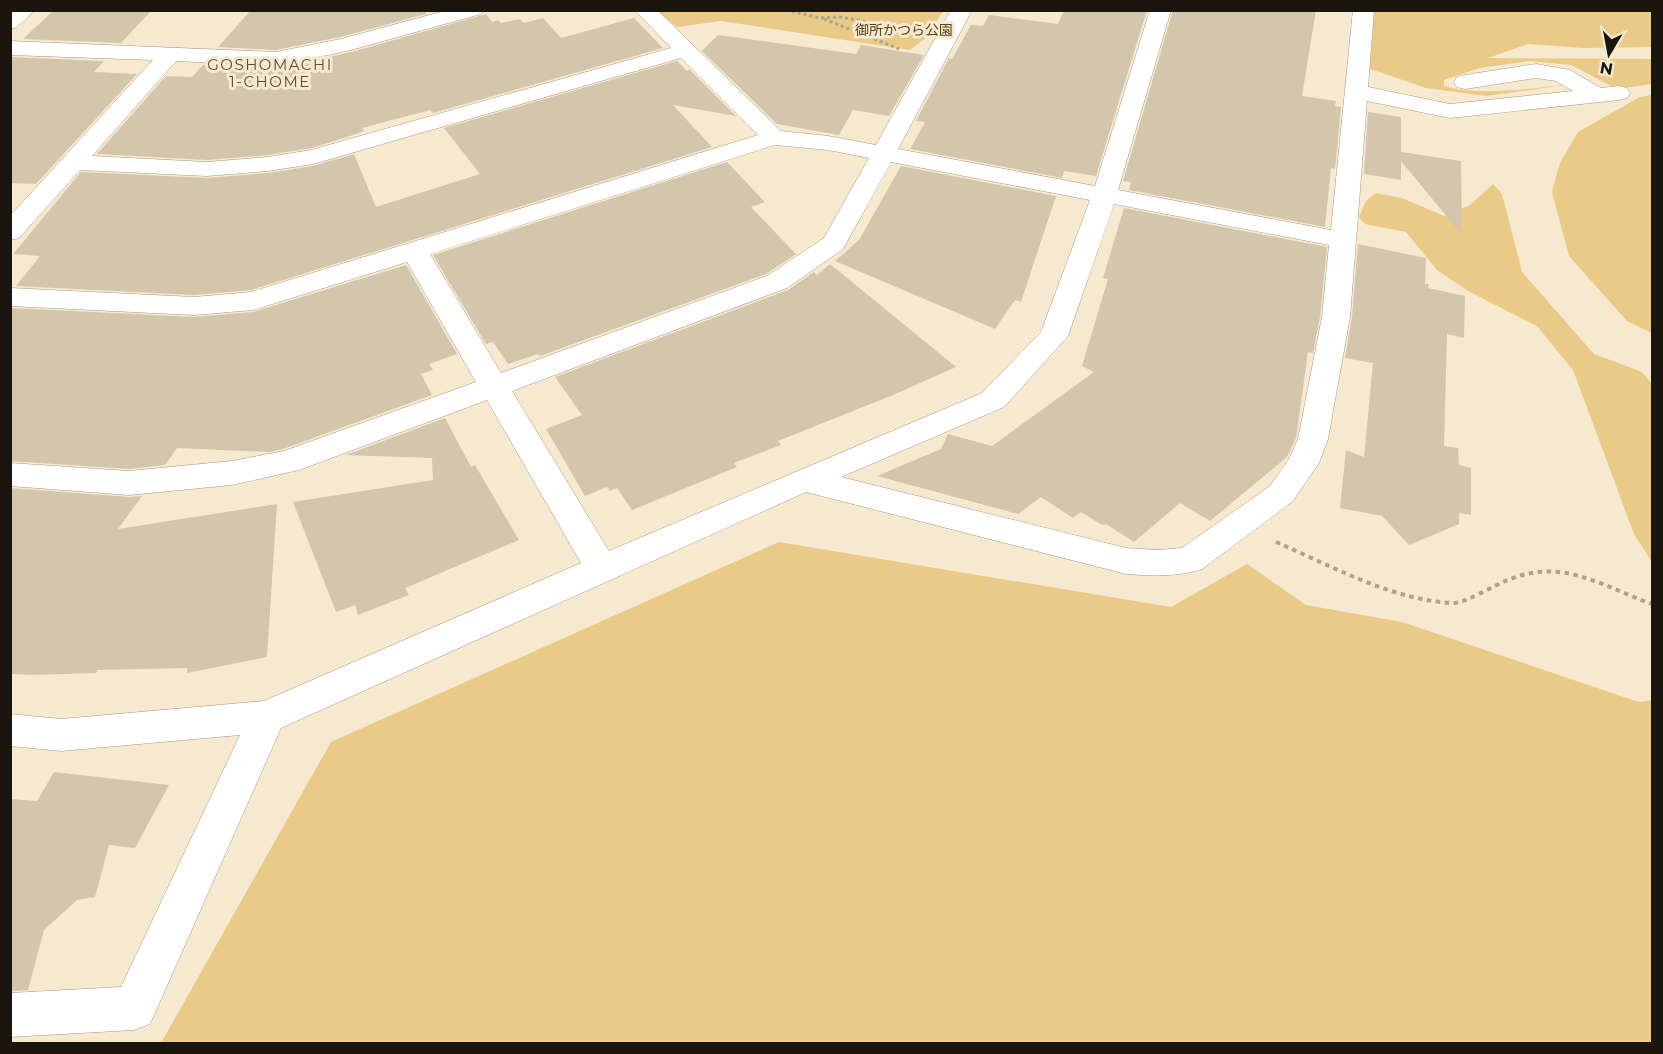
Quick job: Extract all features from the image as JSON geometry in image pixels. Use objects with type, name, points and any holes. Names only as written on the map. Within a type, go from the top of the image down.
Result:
[{"type":"street","points":[[10,24],[25,10]]},
{"type":"street","points":[[10,48],[276,59],[344,45],[474,10]]},
{"type":"street","points":[[645,10],[774,138]]},
{"type":"street","points":[[10,474],[129,483],[232,473],[288,462],[777,282],[834,243],[962,10]]},
{"type":"street","points":[[10,730],[62,735],[267,717],[804,480],[993,400],[1054,336],[1104,196],[1161,10]]},
{"type":"street","points":[[804,480],[1126,561],[1158,563],[1190,560],[1281,494],[1303,463],[1313,439],[1336,317],[1364,10]]},
{"type":"street","points":[[75,162],[207,169],[268,164],[313,156],[686,50]]},
{"type":"street","points":[[10,232],[170,55]]},
{"type":"street","points":[[1357,92],[1450,111],[1608,94],[1563,75],[1536,71],[1465,82]]},
{"type":"street","points":[[10,297],[194,306],[253,301],[774,138],[828,143],[1344,240]]},
{"type":"street","points":[[415,252],[602,569]]},
{"type":"street","points":[[10,1015],[134,1008],[267,717]]},
{"type":"path","points":[[786,10],[820,18],[894,45],[894,49]]},
{"type":"path","points":[[820,18],[840,18],[906,29],[910,25]]},
{"type":"path","points":[[1237,526],[1408,596],[1443,603],[1457,603],[1535,570],[1564,572],[1598,580],[1626,596],[1653,604]]},
{"type":"green space","name":"御所かつら公園","points":[[656,11],[943,11],[927,37],[910,50],[721,21],[677,27]]},
{"type":"green space","points":[[1374,11],[1652,11],[1652,47],[1583,48],[1528,44],[1488,58],[1652,59],[1652,84],[1617,89],[1571,65],[1529,61],[1480,68],[1444,80],[1444,86],[1490,91],[1567,85],[1486,96],[1426,88],[1370,69]]},
{"type":"green space","points":[[1652,95],[1652,333],[1627,321],[1569,256],[1552,192],[1560,163],[1578,132],[1640,97]]},
{"type":"green space","points":[[1493,184],[1502,194],[1522,272],[1594,354],[1642,372],[1652,384],[1652,562],[1634,534],[1573,370],[1537,326],[1468,291],[1437,270],[1406,232],[1365,224],[1359,217],[1366,201],[1376,193],[1402,198],[1444,216],[1470,205]]},
{"type":"green space","points":[[779,542],[1171,607],[1247,564],[1306,605],[1402,622],[1639,702],[1652,700],[1652,1043],[161,1043],[331,742]]},
{"type":"building","points":[[54,10],[152,10],[121,43],[23,39]]},
{"type":"building","points":[[251,10],[426,10],[426,14],[340,37],[276,50],[218,47]]},
{"type":"building","points":[[1064,10],[1147,10],[1096,176],[1064,171],[1062,178],[910,149],[925,122],[916,121],[949,58],[952,59],[971,25],[983,26],[989,15],[1058,24]]},
{"type":"building","points":[[1173,10],[1316,10],[1302,96],[1336,101],[1335,106],[1341,107],[1335,169],[1331,168],[1325,227],[1129,190],[1131,182],[1123,181]]},
{"type":"building","points":[[486,14],[492,22],[498,20],[501,23],[520,19],[524,23],[543,18],[561,38],[634,18],[663,48],[433,113],[430,110],[362,128],[364,131],[311,148],[268,155],[207,160],[97,154],[166,76],[192,77],[203,65],[276,68],[352,52]]},
{"type":"building","points":[[718,35],[856,54],[861,45],[924,55],[889,116],[853,110],[839,135],[777,124],[702,51]]},
{"type":"building","points":[[10,57],[104,61],[94,72],[137,74],[36,184],[10,183]]},
{"type":"building","points":[[677,61],[687,71],[689,69],[736,116],[673,105],[712,147],[251,290],[194,295],[16,286],[40,256],[13,254],[81,172],[207,178],[268,173],[313,166],[354,154],[376,207],[480,174],[444,128]]},
{"type":"building","points":[[1368,112],[1401,117],[1401,152],[1461,161],[1462,235],[1401,161],[1401,180],[1364,174]]},
{"type":"building","points":[[727,162],[765,202],[751,207],[796,254],[766,274],[540,356],[538,354],[508,364],[493,342],[486,344],[433,255]]},
{"type":"building","points":[[901,166],[1056,196],[1021,302],[1015,300],[995,329],[835,261],[859,240]]},
{"type":"building","points":[[1124,208],[1327,247],[1320,317],[1313,353],[1308,352],[1296,438],[1287,457],[1210,521],[1180,503],[1134,542],[1106,524],[1102,525],[1081,512],[1073,518],[1041,497],[1018,514],[877,476],[941,449],[948,434],[992,446],[1094,372],[1082,366],[1108,279],[1103,278]]},
{"type":"building","points":[[1358,244],[1426,258],[1425,284],[1429,284],[1428,288],[1465,296],[1464,338],[1447,334],[1444,446],[1458,448],[1459,465],[1471,468],[1471,515],[1459,513],[1459,524],[1409,545],[1382,516],[1340,508],[1346,450],[1364,457],[1373,363],[1345,358],[1352,317]]},
{"type":"building","points":[[830,264],[956,367],[778,441],[781,445],[734,463],[737,467],[632,510],[617,488],[610,491],[607,487],[585,496],[546,429],[582,415],[555,377],[788,290],[814,272],[817,275]]},
{"type":"building","points":[[406,265],[457,354],[429,364],[433,370],[421,374],[432,395],[269,452],[177,448],[165,465],[129,469],[10,461],[10,308],[194,317],[253,312]]},
{"type":"building","points":[[445,418],[471,467],[475,465],[519,540],[405,588],[409,595],[358,615],[355,605],[336,612],[293,502],[433,480],[432,458],[346,455]]},
{"type":"building","points":[[10,488],[142,496],[118,529],[277,504],[267,657],[187,673],[187,668],[97,670],[96,673],[10,674]]},
{"type":"building","points":[[54,772],[169,785],[135,848],[109,845],[95,897],[77,900],[44,930],[28,990],[10,991],[10,799],[37,801]]},
{"type":"district","name":"GOSHOMACHI 1-CHOME","points":[[270,72]]}]
